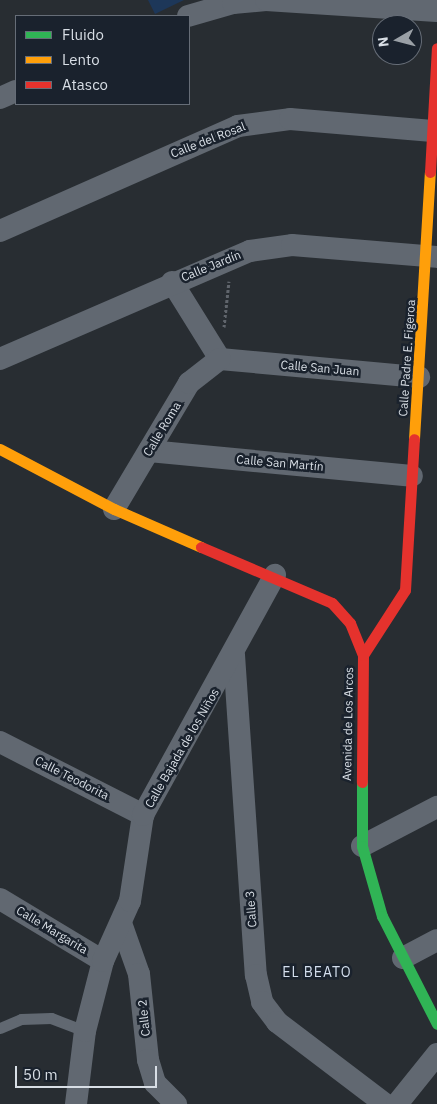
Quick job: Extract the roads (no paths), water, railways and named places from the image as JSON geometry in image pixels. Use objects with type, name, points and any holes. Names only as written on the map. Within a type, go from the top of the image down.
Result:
[{"type":"main road","name":"Calle Padre E. Figeroa","points":[[362,655],[405,590],[419,376],[433,257],[432,131],[437,48]]},
{"type":"main road","name":"Avenida de Los Arcos","points":[[0,449],[114,509],[275,575],[332,603],[350,623],[362,655],[362,846],[382,916],[437,1024]]},
{"type":"street","points":[[190,15],[233,3],[266,0],[437,11]]},
{"type":"street","points":[[0,98],[15,91]]},
{"type":"street","name":"Calle del Rosal","points":[[0,231],[238,126],[290,119],[432,131]]},
{"type":"street","name":"Calle Jardín","points":[[0,359],[232,256],[292,246],[433,257]]},
{"type":"street","points":[[172,282],[220,359]]},
{"type":"street","name":"Calle San Juan","points":[[220,359],[419,376]]},
{"type":"street","name":"Calle Roma","points":[[114,509],[189,383],[220,359]]},
{"type":"street","name":"Calle San Martín","points":[[149,451],[412,476]]},
{"type":"street","name":"Calle Bajada de los Niños","points":[[76,1104],[85,1032],[103,961],[122,926],[138,861],[144,815],[234,655],[275,575]]},
{"type":"street","name":"Calle 3","points":[[234,655],[256,975],[262,1002],[277,1022],[385,1104]]},
{"type":"street","name":"Calle Teodorita","points":[[0,742],[144,815]]},
{"type":"street","points":[[362,846],[437,807]]},
{"type":"street","name":"Calle Margarita","points":[[0,899],[103,961]]},
{"type":"street","name":"Calle 2","points":[[122,926],[138,966],[155,1083],[176,1104]]},
{"type":"street","points":[[403,958],[437,940]]},
{"type":"street","points":[[397,1104],[437,1054]]},
{"type":"lane","points":[[0,1028],[21,1018],[51,1018],[85,1032]]},
{"type":"district","name":"EL BEATO","points":[[317,972]]}]
